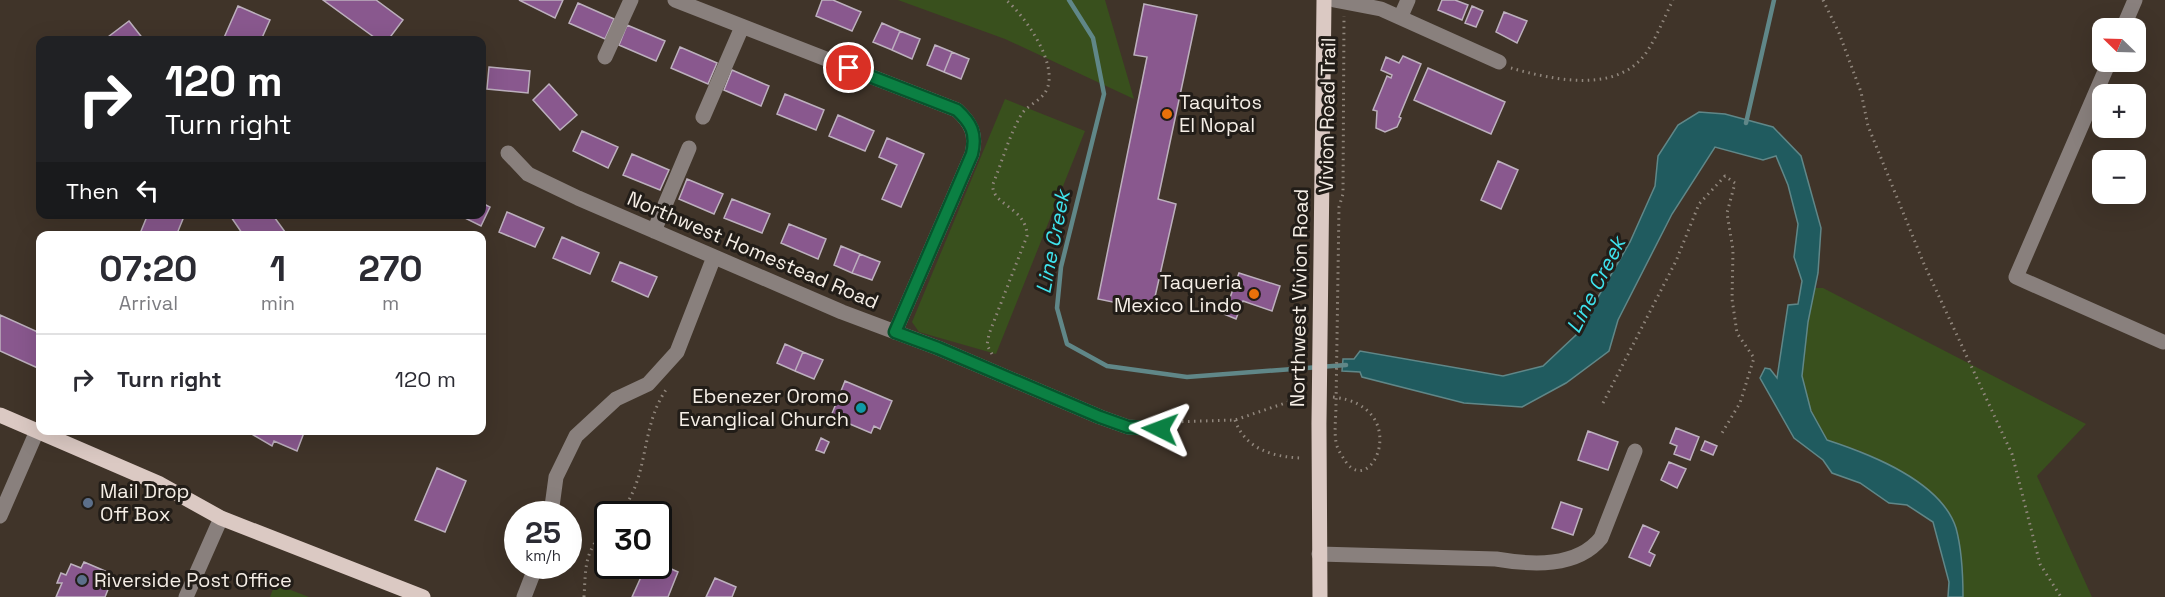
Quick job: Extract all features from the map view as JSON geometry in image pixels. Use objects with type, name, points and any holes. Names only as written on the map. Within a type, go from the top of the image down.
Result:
[{"type":"main road","name":"Northwest Vivion Road","points":[[1320,597],[1319,320],[1324,0]]},
{"type":"main road","points":[[0,415],[36,431]]},
{"type":"main road","points":[[46,435],[160,484],[221,518],[423,597]]},
{"type":"street","points":[[605,57],[631,0]]},
{"type":"street","points":[[675,0],[957,110],[970,122],[975,143],[972,154],[895,332]]},
{"type":"street","points":[[1401,16],[1408,0]]},
{"type":"street","points":[[2127,18],[2135,0]]},
{"type":"street","points":[[1339,1],[1381,9],[1401,16],[1499,62]]},
{"type":"street","points":[[703,117],[742,27]]},
{"type":"street","points":[[2105,72],[2016,278],[2163,342]]},
{"type":"street","points":[[654,231],[689,148]]},
{"type":"street","name":"Northwest Homestead Road","points":[[508,153],[528,174],[714,257],[1100,417],[1128,427],[1163,425]]},
{"type":"street","points":[[553,501],[556,477],[576,436],[616,399],[648,384],[677,352],[714,257]]},
{"type":"street","points":[[0,516],[36,433]]},
{"type":"street","points":[[1319,554],[1496,559],[1520,563],[1569,558],[1592,550],[1602,538],[1635,452]]},
{"type":"street","points":[[186,597],[221,518]]},
{"type":"street","points":[[524,597],[531,579]]},
{"type":"path","points":[[993,357],[987,345],[989,334],[1027,236],[1026,224],[1017,211],[996,197],[992,191],[993,184],[1021,116],[1044,95],[1050,80],[1050,68],[1040,46],[1023,19],[1006,0]]},
{"type":"path","points":[[1499,62],[1521,71],[1585,82],[1616,76],[1648,51],[1673,0]]},
{"type":"path","points":[[1823,0],[1839,33],[1861,92],[1868,126],[1924,264],[2012,454],[2040,564],[2061,597]]},
{"type":"path","name":"Vivion Road Trail","points":[[1323,396],[1360,404],[1373,416],[1379,430],[1380,447],[1377,460],[1366,470],[1359,471],[1349,466],[1336,443],[1338,313],[1339,207],[1343,194],[1339,1]]},
{"type":"path","points":[[1603,403],[1676,261],[1699,204],[1725,176],[1735,183],[1727,213],[1733,249],[1732,299],[1737,333],[1754,358],[1740,403],[1722,434]]},
{"type":"path","points":[[629,501],[640,475],[653,409],[675,378]]},
{"type":"path","points":[[1163,425],[1235,420],[1263,413],[1294,398],[1313,395]]},
{"type":"path","points":[[1235,420],[1242,433],[1261,451],[1282,457],[1301,458]]},
{"type":"path","points":[[584,597],[588,551],[594,541]]},
{"type":"green space","points":[[898,0],[1105,0],[1134,99],[1005,39]]},
{"type":"green space","points":[[1005,99],[1085,131],[996,354],[919,332],[912,322]]},
{"type":"green space","points":[[1815,288],[1823,288],[2086,424],[2037,476],[2092,597],[1963,597],[1963,570],[1955,527],[1897,469],[1858,450],[1827,440],[1815,417],[1803,384],[1802,354]]},
{"type":"green space","points":[[275,584],[309,597],[270,597]]},
{"type":"water","points":[[1699,112],[1725,114],[1773,127],[1801,156],[1821,228],[1818,273],[1808,322],[1802,376],[1811,411],[1827,440],[1883,462],[1920,483],[1936,496],[1948,511],[1956,528],[1960,545],[1963,597],[1948,597],[1949,582],[1933,522],[1907,505],[1889,503],[1860,483],[1832,473],[1823,460],[1794,438],[1760,378],[1765,368],[1770,369],[1777,378],[1788,305],[1798,304],[1802,281],[1794,257],[1798,224],[1788,185],[1776,156],[1763,160],[1715,147],[1672,214],[1618,320],[1609,351],[1566,383],[1522,407],[1464,403],[1362,377],[1360,372],[1342,371],[1343,359],[1354,359],[1360,351],[1503,376],[1543,366],[1576,335],[1630,242],[1655,186],[1658,156],[1678,125]]},
{"type":"building","points":[[323,0],[376,0],[403,20],[391,36],[372,36]]},
{"type":"building","points":[[519,0],[563,0],[555,18]]},
{"type":"building","points":[[822,0],[833,0],[861,12],[852,31],[816,16]]},
{"type":"building","points":[[1442,0],[1455,0],[1468,5],[1462,20],[1438,10]]},
{"type":"building","points":[[578,3],[614,19],[605,39],[569,23]]},
{"type":"building","points":[[1144,4],[1197,15],[1158,199],[1176,204],[1152,310],[1098,299],[1147,57],[1134,55]]},
{"type":"building","points":[[238,6],[270,20],[263,36],[225,36]]},
{"type":"building","points":[[1472,6],[1483,11],[1476,27],[1465,23]]},
{"type":"building","points":[[1504,12],[1527,21],[1517,43],[1496,32]]},
{"type":"building","points":[[129,21],[141,36],[109,36]]},
{"type":"building","points":[[882,23],[900,31],[892,50],[873,42]]},
{"type":"building","points":[[627,25],[665,41],[656,61],[619,45]]},
{"type":"building","points":[[900,31],[920,39],[912,59],[892,50]]},
{"type":"building","points":[[935,45],[952,52],[944,72],[927,65]]},
{"type":"building","points":[[680,47],[717,63],[708,84],[671,68]]},
{"type":"building","points":[[952,52],[969,59],[961,79],[944,72]]},
{"type":"building","points":[[1403,56],[1421,64],[1397,127],[1385,132],[1376,128],[1377,111],[1373,110],[1387,76],[1391,78],[1392,75],[1381,70],[1386,57],[1399,63]]},
{"type":"building","points":[[489,67],[530,71],[528,93],[487,89]]},
{"type":"building","points":[[1428,68],[1505,102],[1491,134],[1414,100]]},
{"type":"building","points":[[732,70],[769,86],[761,106],[724,90]]},
{"type":"building","points":[[549,84],[577,115],[560,130],[533,100]]},
{"type":"building","points":[[785,94],[824,110],[816,130],[777,114]]},
{"type":"building","points":[[838,115],[874,131],[865,151],[829,136]]},
{"type":"building","points":[[582,131],[618,147],[608,168],[573,151]]},
{"type":"building","points":[[887,138],[924,154],[901,207],[882,199],[897,165],[879,157]]},
{"type":"building","points":[[632,154],[669,170],[660,190],[623,175]]},
{"type":"building","points":[[1498,161],[1518,170],[1501,209],[1481,200]]},
{"type":"building","points":[[687,179],[723,194],[714,214],[679,199]]},
{"type":"building","points":[[732,199],[770,214],[762,233],[724,218]]},
{"type":"building","points":[[507,212],[544,228],[535,247],[499,232]]},
{"type":"building","points":[[146,219],[183,219],[178,231],[141,231]]},
{"type":"building","points":[[232,219],[276,219],[284,231],[241,231]]},
{"type":"building","points":[[467,219],[484,219],[481,226]]},
{"type":"building","points":[[789,224],[826,239],[818,259],[781,243]]},
{"type":"building","points":[[562,237],[599,253],[590,274],[553,258]]},
{"type":"building","points":[[841,246],[860,254],[852,273],[834,265]]},
{"type":"building","points":[[860,254],[880,262],[872,280],[852,273]]},
{"type":"building","points":[[620,262],[657,277],[648,297],[612,281]]},
{"type":"building","name":"Taqueria Mexico Lindo","points":[[1239,273],[1280,286],[1272,311],[1243,301],[1236,319],[1224,314]]},
{"type":"building","points":[[0,315],[36,331],[36,367],[0,351]]},
{"type":"building","points":[[785,344],[803,352],[795,371],[777,363]]},
{"type":"building","points":[[803,352],[823,360],[814,379],[795,371]]},
{"type":"building","name":"Ebenezer Oromo Evanglical Church","points":[[845,381],[892,401],[880,429],[874,426],[871,433],[831,416]]},
{"type":"building","points":[[1676,428],[1699,437],[1690,460],[1674,454],[1677,446],[1670,443]]},
{"type":"building","points":[[1588,431],[1618,442],[1608,470],[1578,460]]},
{"type":"building","points":[[253,435],[303,435],[297,451],[274,441],[272,446]]},
{"type":"building","points":[[821,438],[829,442],[824,453],[816,450]]},
{"type":"building","points":[[1705,441],[1717,446],[1713,455],[1701,450]]},
{"type":"building","points":[[1669,462],[1686,469],[1677,488],[1661,480]]},
{"type":"building","points":[[437,468],[466,481],[445,532],[415,520]]},
{"type":"building","points":[[1561,502],[1582,509],[1573,535],[1552,528]]},
{"type":"building","points":[[1643,525],[1659,532],[1649,552],[1655,555],[1650,566],[1629,557]]},
{"type":"building","name":"Riverside Post Office","points":[[84,562],[105,571],[102,578],[111,582],[105,597],[56,597],[62,583],[57,583],[61,573],[66,575],[71,564],[81,568]]},
{"type":"building","points":[[672,569],[678,572],[668,597],[632,597],[640,579],[672,579]]},
{"type":"building","points":[[715,578],[736,587],[732,597],[706,597]]},
{"type":"waterway","name":"Line Creek","points":[[1069,0],[1093,38],[1104,94],[1061,267],[1057,308],[1067,344],[1107,366],[1187,377],[1346,365]]},
{"type":"waterway","points":[[1746,123],[1774,0]]},
{"type":"place","name":"Taquitos El Nopal","points":[[1167,114]]},
{"type":"place","name":"Taqueria Mexico Lindo","points":[[1254,294]]},
{"type":"place","name":"Ebenezer Oromo Evanglical Church","points":[[861,408]]},
{"type":"place","name":"Mail Drop Off Box","points":[[88,503]]},
{"type":"place","name":"Riverside Post Office","points":[[82,580]]},
{"type":"route","points":[[849,68],[957,110],[970,122],[973,129],[975,143],[972,154],[895,332],[1100,417],[1128,427],[1160,429]]}]
